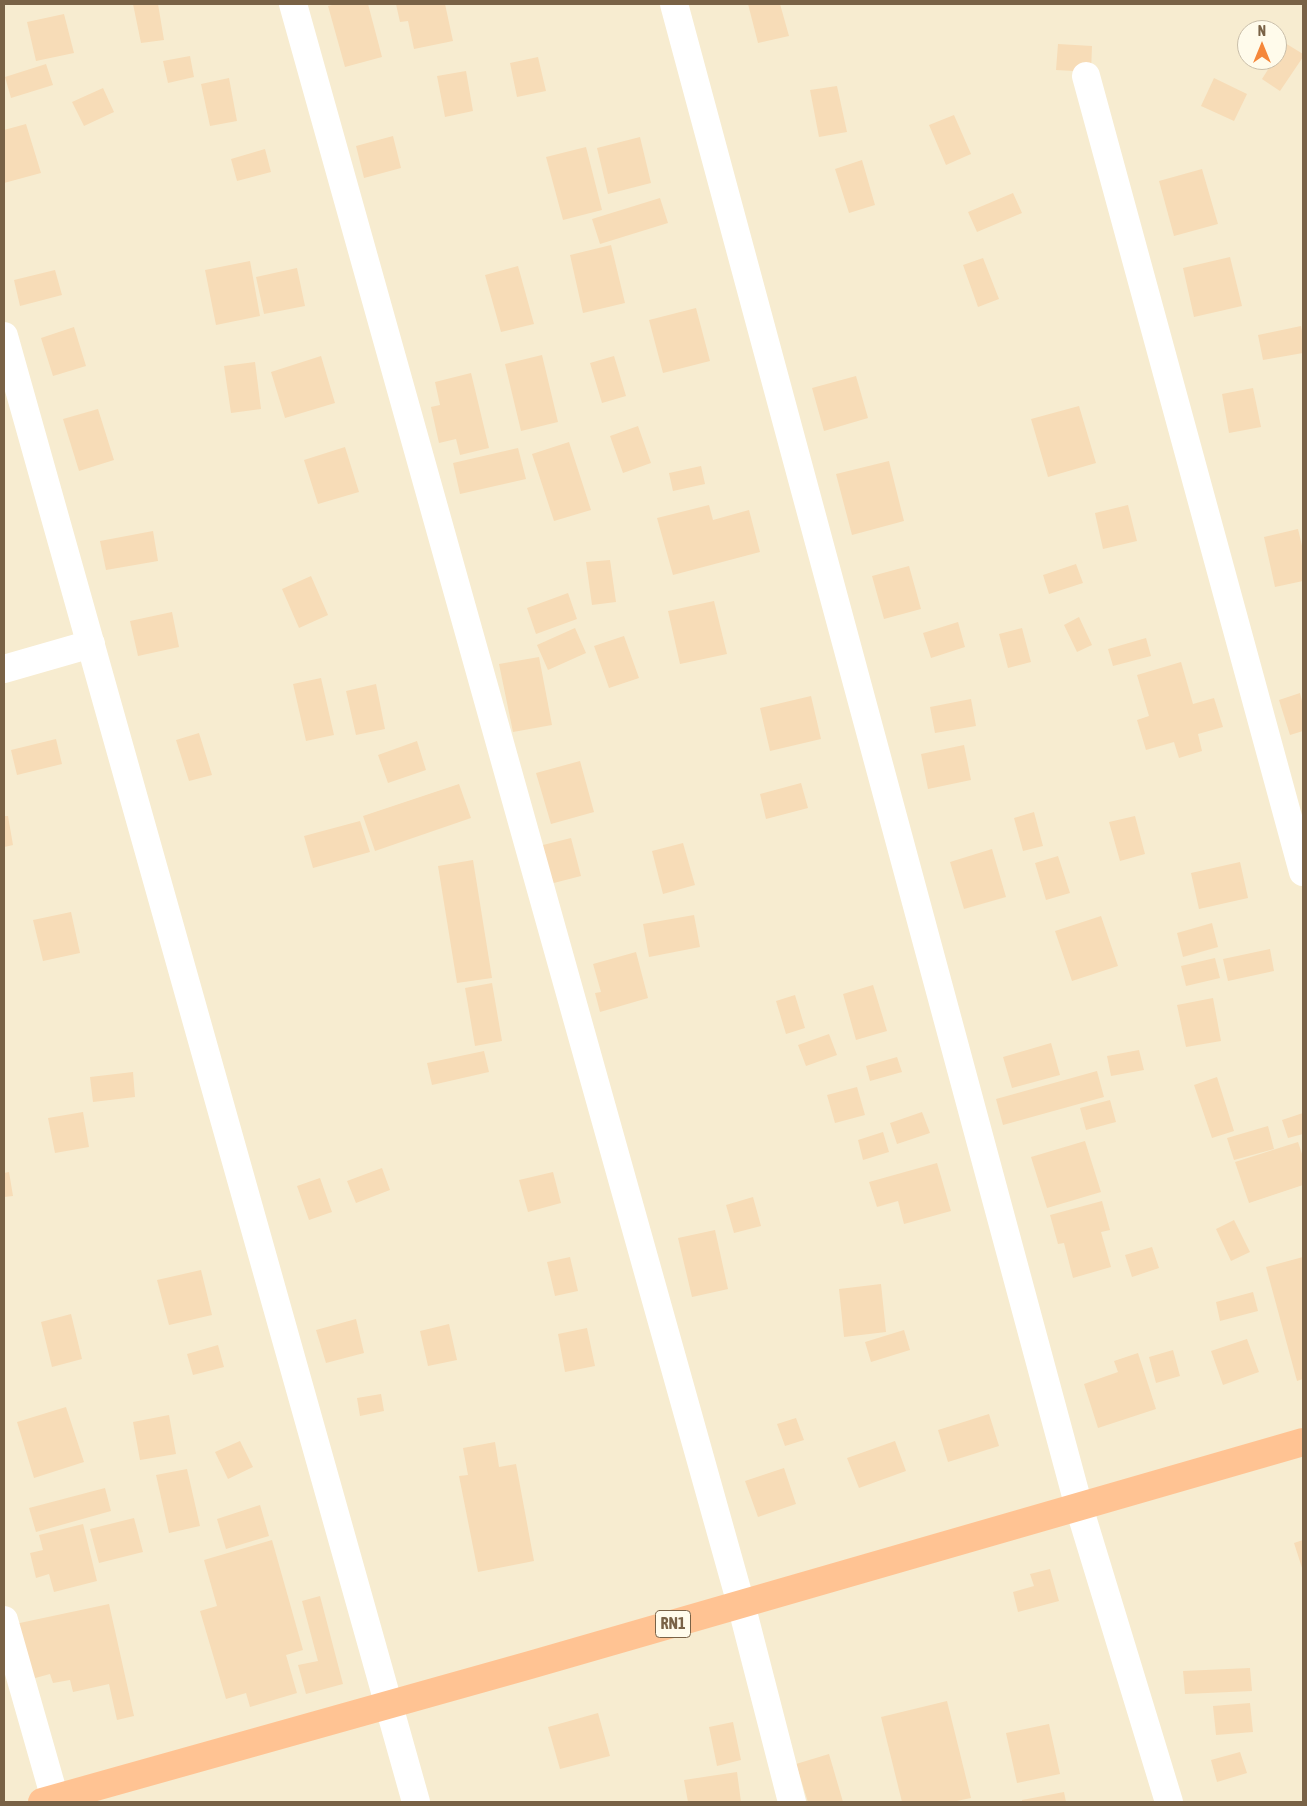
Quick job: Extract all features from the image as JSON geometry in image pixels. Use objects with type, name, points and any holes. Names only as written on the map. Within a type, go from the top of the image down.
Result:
[{"type":"highway","name":"RN1","points":[[48,1800],[389,1705],[1303,1442]]},
{"type":"street","points":[[293,4],[741,1604],[792,1802]]},
{"type":"street","points":[[674,4],[1079,1507],[1169,1802]]},
{"type":"street","points":[[1086,76],[1303,872]]},
{"type":"street","points":[[4,336],[416,1802]]},
{"type":"street","points":[[4,669],[91,644]]},
{"type":"street","points":[[4,1620],[48,1800]]},
{"type":"shaded area","points":[[4,4],[1303,4],[1303,1802],[4,1802]]},
{"type":"building","points":[[133,4],[158,4],[164,40],[141,43]]},
{"type":"building","points":[[336,4],[368,4],[382,57],[345,67],[328,6]]},
{"type":"building","points":[[396,4],[445,4],[453,41],[414,49],[408,21],[400,22]]},
{"type":"building","points":[[748,4],[780,4],[789,36],[758,43]]},
{"type":"building","points":[[64,14],[74,53],[36,61],[27,22]]},
{"type":"building","points":[[1058,44],[1092,46],[1091,72],[1056,70]]},
{"type":"building","points":[[1287,44],[1303,54],[1303,57],[1280,91],[1262,79],[1268,70],[1287,70]]},
{"type":"building","points":[[190,56],[194,77],[168,83],[163,61]]},
{"type":"building","points":[[538,57],[546,91],[517,97],[510,63]]},
{"type":"building","points":[[46,64],[53,85],[11,98],[5,77]]},
{"type":"building","points":[[466,71],[473,111],[445,117],[437,76]]},
{"type":"building","points":[[229,78],[237,121],[210,126],[201,84]]},
{"type":"building","points":[[1214,78],[1247,94],[1234,121],[1201,106]]},
{"type":"building","points":[[837,86],[847,132],[819,137],[810,90]]},
{"type":"building","points":[[103,88],[114,112],[84,126],[72,102]]},
{"type":"building","points":[[954,115],[971,154],[946,165],[929,125]]},
{"type":"building","points":[[26,124],[41,173],[4,183],[4,130]]},
{"type":"building","points":[[393,136],[401,168],[364,178],[356,146]]},
{"type":"building","points":[[640,137],[651,183],[608,194],[597,148]]},
{"type":"building","points":[[586,147],[602,210],[563,220],[546,157]]},
{"type":"building","points":[[265,149],[271,172],[237,181],[231,159]]},
{"type":"building","points":[[862,160],[875,205],[849,213],[835,169]]},
{"type":"building","points":[[1202,169],[1218,224],[1174,236],[1159,181]]},
{"type":"building","points":[[1013,193],[1022,213],[977,232],[968,212]]},
{"type":"building","points":[[660,198],[668,223],[600,244],[592,219]]},
{"type":"building","points":[[611,245],[625,303],[583,313],[570,255]]},
{"type":"building","points":[[1230,257],[1242,306],[1194,317],[1183,268]]},
{"type":"building","points":[[983,258],[999,299],[978,307],[963,265]]},
{"type":"building","points":[[250,261],[260,316],[216,325],[205,270]]},
{"type":"building","points":[[518,266],[534,324],[501,332],[485,275]]},
{"type":"building","points":[[297,268],[305,306],[264,314],[256,277]]},
{"type":"building","points":[[55,270],[62,295],[20,306],[14,280]]},
{"type":"building","points":[[696,308],[710,361],[663,373],[649,320]]},
{"type":"building","points":[[1301,326],[1303,353],[1263,360],[1258,335]]},
{"type":"building","points":[[74,327],[86,366],[53,376],[41,338]]},
{"type":"building","points":[[542,355],[558,422],[521,431],[505,364]]},
{"type":"building","points":[[321,356],[335,403],[285,418],[271,372]]},
{"type":"building","points":[[614,356],[626,396],[602,403],[590,363]]},
{"type":"building","points":[[255,362],[261,409],[231,413],[224,366]]},
{"type":"building","points":[[471,373],[489,448],[460,455],[456,439],[439,443],[431,407],[440,405],[435,382]]},
{"type":"building","points":[[856,376],[868,418],[824,431],[812,388]]},
{"type":"building","points":[[1253,388],[1261,427],[1229,433],[1222,394]]},
{"type":"building","points":[[1079,406],[1096,463],[1048,477],[1031,419]]},
{"type":"building","points":[[98,409],[114,460],[79,471],[63,419]]},
{"type":"building","points":[[638,426],[651,463],[623,473],[610,436]]},
{"type":"building","points":[[569,442],[591,510],[554,521],[532,454]]},
{"type":"building","points":[[345,447],[359,492],[318,504],[304,460]]},
{"type":"building","points":[[518,448],[526,479],[460,494],[453,463]]},
{"type":"building","points":[[889,461],[904,521],[852,535],[836,474]]},
{"type":"building","points":[[701,466],[705,484],[673,491],[669,473]]},
{"type":"building","points":[[709,505],[713,520],[749,510],[760,552],[673,575],[657,518]]},
{"type":"building","points":[[1128,505],[1137,541],[1103,549],[1095,513]]},
{"type":"building","points":[[1298,529],[1303,550],[1303,581],[1275,587],[1264,537]]},
{"type":"building","points":[[153,531],[158,561],[106,570],[100,541]]},
{"type":"building","points":[[610,560],[616,602],[592,605],[586,562]]},
{"type":"building","points":[[1076,564],[1083,583],[1049,594],[1043,575]]},
{"type":"building","points":[[909,566],[921,609],[884,619],[872,576]]},
{"type":"building","points":[[311,576],[328,615],[299,628],[282,589]]},
{"type":"building","points":[[568,593],[577,619],[536,634],[527,608]]},
{"type":"building","points":[[714,601],[727,654],[680,664],[668,611]]},
{"type":"building","points":[[172,612],[179,647],[138,656],[130,621]]},
{"type":"building","points":[[1079,617],[1092,645],[1077,652],[1064,625]]},
{"type":"building","points":[[958,622],[965,647],[931,658],[923,633]]},
{"type":"building","points":[[575,628],[586,653],[548,670],[537,645]]},
{"type":"building","points":[[1022,628],[1031,662],[1008,668],[999,634]]},
{"type":"building","points":[[624,636],[639,678],[609,688],[594,646]]},
{"type":"building","points":[[1146,638],[1151,656],[1113,666],[1108,649]]},
{"type":"building","points":[[539,657],[552,725],[513,732],[499,664]]},
{"type":"building","points":[[1181,662],[1193,704],[1214,698],[1223,727],[1198,734],[1202,751],[1179,758],[1174,742],[1146,750],[1137,720],[1149,716],[1137,675]]},
{"type":"building","points":[[321,678],[334,735],[306,741],[293,684]]},
{"type":"building","points":[[376,684],[385,729],[356,735],[346,691]]},
{"type":"building","points":[[1300,693],[1303,705],[1303,731],[1290,735],[1279,700]]},
{"type":"building","points":[[811,696],[821,739],[770,751],[760,708]]},
{"type":"building","points":[[971,699],[976,726],[935,733],[930,707]]},
{"type":"building","points":[[199,733],[212,775],[189,781],[176,740]]},
{"type":"building","points":[[56,739],[62,764],[17,775],[11,750]]},
{"type":"building","points":[[417,741],[426,770],[388,783],[378,755]]},
{"type":"building","points":[[964,745],[971,780],[928,789],[921,754]]},
{"type":"building","points":[[580,761],[594,812],[551,824],[536,773]]},
{"type":"building","points":[[801,783],[808,808],[766,819],[760,794]]},
{"type":"building","points":[[459,784],[471,818],[375,851],[363,816]]},
{"type":"building","points":[[1034,812],[1043,846],[1023,851],[1014,818]]},
{"type":"building","points":[[4,816],[8,816],[13,845],[4,847]]},
{"type":"building","points":[[1135,816],[1145,854],[1120,861],[1109,822]]},
{"type":"building","points":[[360,821],[370,852],[313,868],[304,836]]},
{"type":"building","points":[[571,838],[581,876],[546,885],[535,847]]},
{"type":"building","points":[[683,843],[695,885],[663,894],[652,851]]},
{"type":"building","points":[[992,849],[1006,897],[964,909],[950,862]]},
{"type":"building","points":[[1058,856],[1070,893],[1046,900],[1035,863]]},
{"type":"building","points":[[473,860],[492,978],[457,983],[438,866]]},
{"type":"building","points":[[1240,862],[1248,898],[1199,909],[1191,873]]},
{"type":"building","points":[[71,912],[80,953],[43,961],[33,920]]},
{"type":"building","points":[[694,915],[700,947],[649,957],[643,924]]},
{"type":"building","points":[[1101,916],[1118,966],[1072,981],[1055,931]]},
{"type":"building","points":[[1212,923],[1218,947],[1183,957],[1177,933]]},
{"type":"building","points":[[1270,949],[1274,971],[1228,981],[1223,959]]},
{"type":"building","points":[[636,952],[648,998],[600,1012],[595,993],[601,992],[593,964]]},
{"type":"building","points":[[1215,958],[1220,978],[1186,986],[1181,966]]},
{"type":"building","points":[[492,983],[502,1041],[475,1046],[465,988]]},
{"type":"building","points":[[873,985],[887,1031],[856,1040],[843,994]]},
{"type":"building","points":[[795,995],[805,1028],[786,1034],[776,1001]]},
{"type":"building","points":[[1213,998],[1221,1041],[1186,1047],[1177,1005]]},
{"type":"building","points":[[829,1034],[837,1055],[806,1066],[798,1045]]},
{"type":"building","points":[[1051,1043],[1060,1075],[1012,1088],[1003,1057]]},
{"type":"building","points":[[1139,1050],[1144,1070],[1111,1076],[1107,1056]]},
{"type":"building","points":[[484,1051],[489,1072],[432,1085],[427,1063]]},
{"type":"building","points":[[897,1057],[902,1072],[870,1081],[866,1066]]},
{"type":"building","points":[[1097,1071],[1104,1097],[1003,1125],[996,1099]]},
{"type":"building","points":[[133,1072],[135,1097],[93,1102],[90,1077]]},
{"type":"building","points":[[1217,1077],[1234,1131],[1212,1138],[1194,1085]]},
{"type":"building","points":[[857,1087],[865,1115],[835,1123],[827,1095]]},
{"type":"building","points":[[1110,1100],[1116,1122],[1086,1130],[1080,1108]]},
{"type":"building","points":[[83,1112],[89,1147],[55,1153],[48,1118]]},
{"type":"building","points":[[922,1112],[930,1133],[897,1144],[890,1123]]},
{"type":"building","points":[[1303,1113],[1303,1134],[1288,1138],[1282,1120]]},
{"type":"building","points":[[1268,1126],[1274,1149],[1234,1160],[1227,1138]]},
{"type":"building","points":[[883,1132],[889,1152],[863,1160],[858,1140]]},
{"type":"building","points":[[1085,1141],[1101,1192],[1047,1208],[1031,1157]]},
{"type":"building","points":[[1298,1142],[1303,1157],[1303,1185],[1249,1203],[1235,1162]]},
{"type":"building","points":[[937,1163],[951,1211],[904,1224],[898,1201],[877,1207],[869,1182]]},
{"type":"building","points":[[382,1168],[390,1190],[356,1203],[347,1181]]},
{"type":"building","points":[[9,1172],[13,1196],[4,1197],[4,1173]]},
{"type":"building","points":[[553,1172],[561,1203],[528,1212],[519,1180]]},
{"type":"building","points":[[320,1178],[332,1212],[309,1220],[297,1186]]},
{"type":"building","points":[[753,1197],[761,1226],[734,1233],[726,1205]]},
{"type":"building","points":[[1102,1201],[1110,1230],[1101,1232],[1111,1267],[1073,1278],[1064,1243],[1058,1244],[1050,1215]]},
{"type":"building","points":[[1234,1220],[1250,1252],[1231,1261],[1216,1229]]},
{"type":"building","points":[[715,1230],[728,1289],[692,1297],[678,1238]]},
{"type":"building","points":[[1152,1247],[1159,1268],[1132,1277],[1125,1255]]},
{"type":"building","points":[[570,1257],[578,1291],[555,1296],[547,1262]]},
{"type":"building","points":[[1303,1257],[1303,1379],[1297,1381],[1266,1267]]},
{"type":"building","points":[[201,1270],[212,1315],[169,1325],[157,1280]]},
{"type":"building","points":[[881,1284],[886,1332],[844,1337],[839,1289]]},
{"type":"building","points":[[1253,1292],[1258,1311],[1220,1321],[1216,1302]]},
{"type":"building","points":[[71,1314],[82,1359],[52,1367],[41,1322]]},
{"type":"building","points":[[356,1319],[364,1353],[326,1363],[316,1330]]},
{"type":"building","points":[[449,1324],[457,1360],[428,1366],[420,1331]]},
{"type":"building","points":[[587,1328],[595,1366],[565,1372],[558,1334]]},
{"type":"building","points":[[904,1330],[910,1350],[871,1362],[865,1342]]},
{"type":"building","points":[[1247,1339],[1259,1372],[1223,1385],[1211,1351]]},
{"type":"building","points":[[218,1345],[224,1367],[193,1375],[187,1354]]},
{"type":"building","points":[[1173,1350],[1180,1376],[1156,1383],[1149,1357]]},
{"type":"building","points":[[1138,1353],[1156,1409],[1098,1428],[1084,1384],[1118,1372],[1114,1361]]},
{"type":"building","points":[[381,1394],[384,1411],[360,1416],[357,1398]]},
{"type":"building","points":[[66,1407],[84,1462],[34,1478],[17,1422]]},
{"type":"building","points":[[989,1414],[999,1446],[948,1462],[938,1430]]},
{"type":"building","points":[[169,1415],[176,1454],[140,1460],[133,1422]]},
{"type":"building","points":[[796,1418],[804,1440],[785,1446],[777,1424]]},
{"type":"building","points":[[240,1441],[253,1467],[228,1479],[215,1452]]},
{"type":"building","points":[[895,1441],[906,1471],[859,1488],[847,1458]]},
{"type":"building","points":[[495,1442],[499,1467],[516,1464],[534,1561],[478,1572],[459,1476],[468,1475],[463,1448]]},
{"type":"building","points":[[784,1468],[796,1504],[758,1517],[745,1481]]},
{"type":"building","points":[[187,1469],[200,1526],[169,1533],[156,1475]]},
{"type":"building","points":[[105,1488],[111,1511],[36,1532],[29,1508]]},
{"type":"building","points":[[260,1505],[269,1536],[226,1549],[217,1519]]},
{"type":"building","points":[[134,1518],[143,1552],[99,1563],[90,1529]]},
{"type":"building","points":[[83,1524],[97,1581],[54,1592],[49,1574],[36,1578],[30,1553],[43,1550],[39,1535]]},
{"type":"building","points":[[272,1540],[303,1650],[286,1655],[297,1693],[250,1707],[246,1693],[226,1699],[200,1611],[217,1606],[204,1560]]},
{"type":"building","points":[[1303,1540],[1303,1571],[1294,1543]]},
{"type":"building","points":[[1050,1569],[1059,1601],[1018,1612],[1013,1592],[1034,1586],[1030,1574]]},
{"type":"building","points":[[320,1596],[343,1684],[306,1694],[298,1665],[318,1661],[302,1601]]},
{"type":"building","points":[[109,1604],[134,1716],[117,1720],[109,1684],[73,1692],[70,1680],[53,1683],[50,1674],[28,1680],[15,1624]]},
{"type":"building","points":[[1250,1668],[1252,1691],[1185,1694],[1183,1671]]},
{"type":"building","points":[[947,1701],[971,1798],[952,1802],[902,1802],[881,1717]]},
{"type":"building","points":[[1250,1703],[1253,1732],[1216,1735],[1213,1706]]},
{"type":"building","points":[[598,1713],[610,1756],[560,1769],[548,1727]]},
{"type":"building","points":[[733,1722],[741,1760],[717,1766],[709,1727]]},
{"type":"building","points":[[1049,1724],[1060,1774],[1017,1783],[1006,1733]]},
{"type":"building","points":[[1240,1752],[1247,1773],[1217,1782],[1211,1760]]},
{"type":"building","points":[[829,1754],[843,1802],[808,1802],[796,1764]]},
{"type":"building","points":[[737,1772],[741,1802],[688,1802],[684,1780]]},
{"type":"building","points":[[1064,1792],[1066,1802],[1022,1802],[1022,1800]]}]
